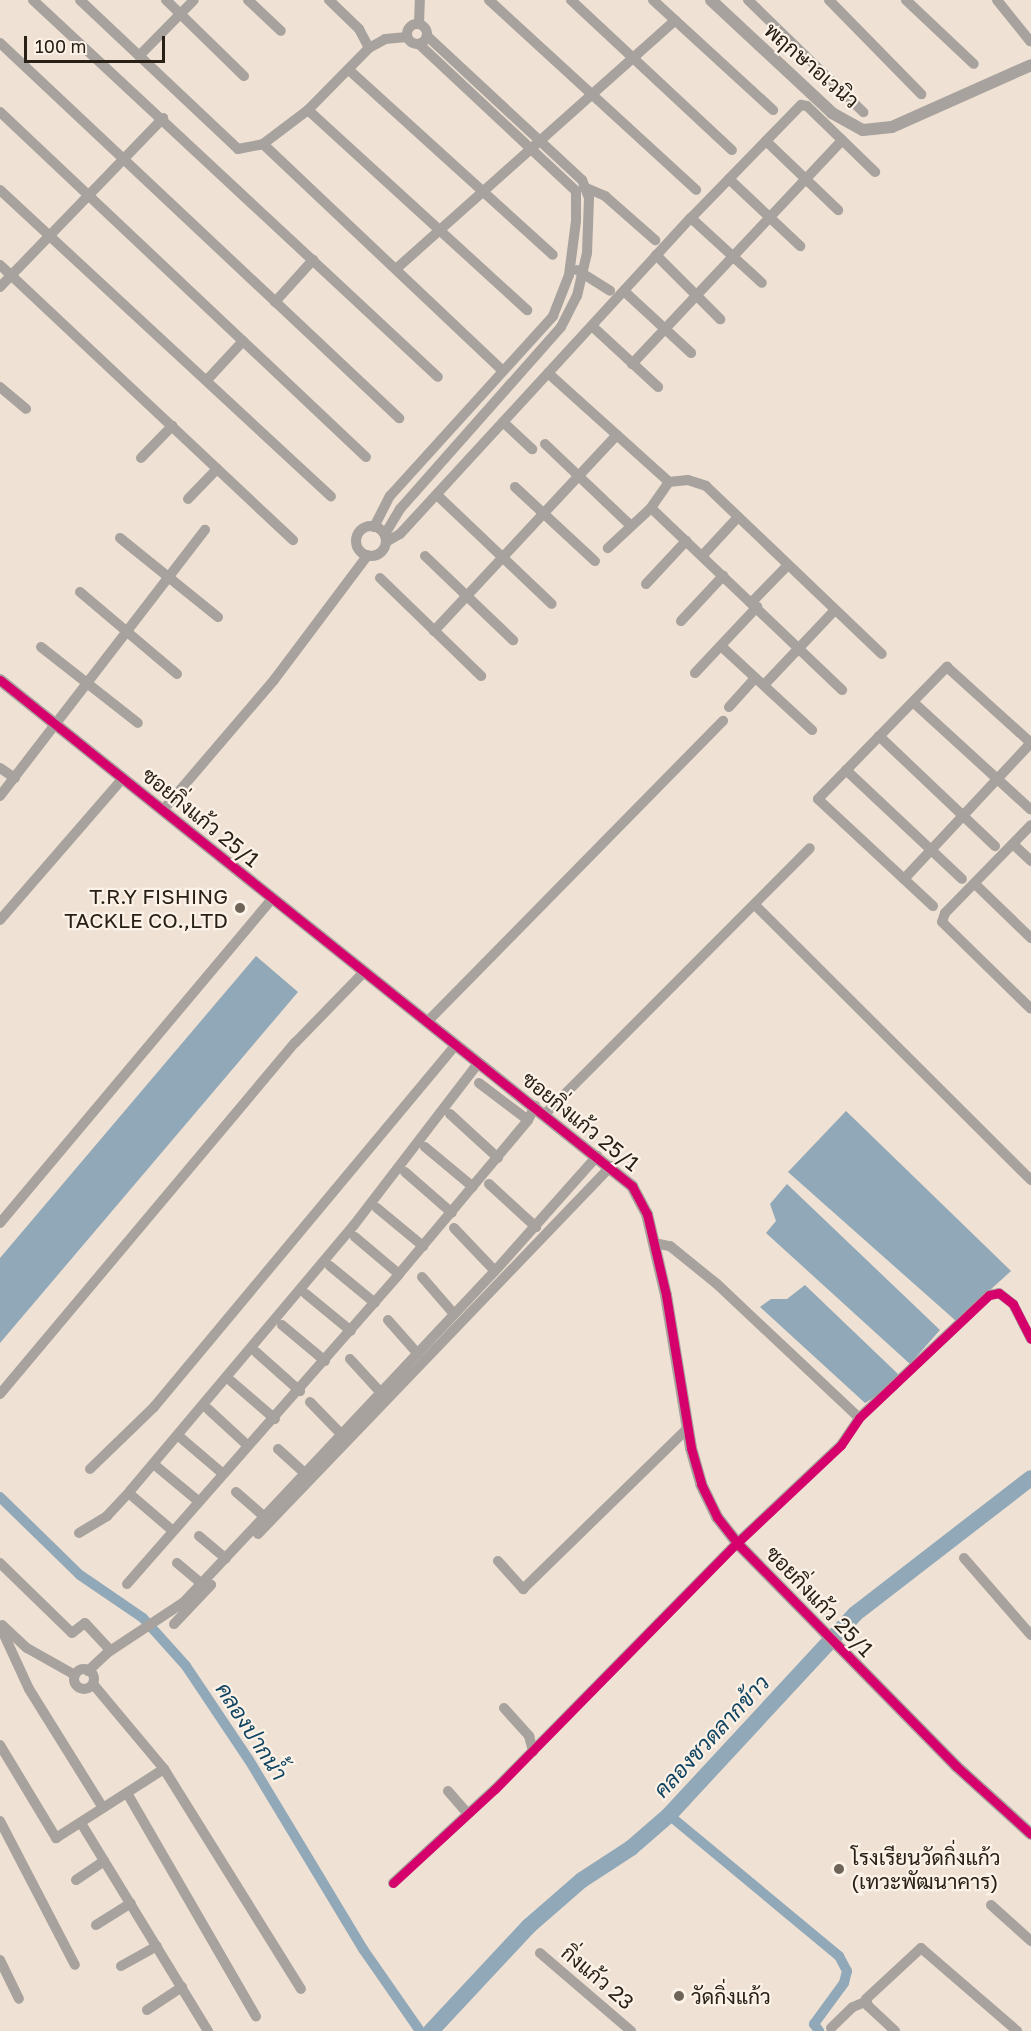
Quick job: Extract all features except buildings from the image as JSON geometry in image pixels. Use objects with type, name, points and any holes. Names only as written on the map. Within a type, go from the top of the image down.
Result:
[{"type":"street","points":[[33,0],[163,118],[438,377]]},
{"type":"street","points":[[80,0],[238,149],[263,144],[308,110],[369,48],[385,39],[407,37],[423,40],[542,139],[581,189],[605,196],[655,240]]},
{"type":"street","points":[[166,0],[244,76]]},
{"type":"street","points":[[139,56],[194,0]]},
{"type":"street","points":[[248,0],[281,31]]},
{"type":"street","points":[[329,0],[359,29],[369,48]]},
{"type":"street","points":[[419,24],[420,0]]},
{"type":"street","points":[[489,0],[696,190]]},
{"type":"street","points":[[571,0],[732,150]]},
{"type":"street","points":[[653,0],[773,110]]},
{"type":"street","name":"พฤกษาอเวนิว","points":[[711,0],[832,113],[863,130],[892,127],[1031,65]]},
{"type":"street","points":[[829,0],[921,94]]},
{"type":"street","points":[[906,0],[974,64]]},
{"type":"street","points":[[996,0],[1030,41]]},
{"type":"street","points":[[750,1],[863,112]]},
{"type":"street","points":[[396,269],[675,20]]},
{"type":"street","points":[[407,37],[410,26],[419,24],[426,29],[423,40]]},
{"type":"street","points":[[163,810],[274,680],[368,555],[381,552],[385,538],[419,488],[561,327],[584,273],[590,198],[530,149],[423,40]]},
{"type":"street","points":[[0,43],[399,418]]},
{"type":"street","points":[[349,70],[553,255]]},
{"type":"street","points":[[385,538],[400,534],[656,255],[801,105],[807,106],[875,172]]},
{"type":"street","points":[[308,110],[441,229],[527,310]]},
{"type":"street","points":[[0,112],[366,457]]},
{"type":"street","points":[[0,287],[163,118]]},
{"type":"street","points":[[766,141],[838,210]]},
{"type":"street","points":[[632,364],[842,141]]},
{"type":"street","points":[[263,144],[499,367]]},
{"type":"street","points":[[729,179],[800,246]]},
{"type":"street","points":[[368,555],[358,548],[357,538],[362,529],[374,526],[390,496],[553,316],[571,267],[581,189]]},
{"type":"street","points":[[0,190],[331,497]]},
{"type":"street","points":[[691,218],[762,283]]},
{"type":"street","points":[[656,255],[720,319]]},
{"type":"street","points":[[275,302],[313,260]]},
{"type":"street","points":[[0,265],[293,540]]},
{"type":"street","points":[[571,267],[610,291]]},
{"type":"street","points":[[625,291],[691,353]]},
{"type":"street","points":[[592,326],[658,387]]},
{"type":"street","points":[[207,380],[243,341]]},
{"type":"street","points":[[548,373],[669,482],[698,482],[882,654]]},
{"type":"street","points":[[495,382],[506,391]]},
{"type":"street","points":[[0,387],[26,409]]},
{"type":"street","points":[[503,422],[532,449]]},
{"type":"street","points":[[141,458],[172,426]]},
{"type":"street","points":[[435,632],[545,516],[617,435]]},
{"type":"street","points":[[545,444],[630,525]]},
{"type":"street","points":[[188,499],[217,469]]},
{"type":"street","points":[[408,477],[419,488]]},
{"type":"street","points":[[608,549],[630,525],[651,508],[669,482]]},
{"type":"street","points":[[515,487],[595,561]]},
{"type":"street","points":[[437,495],[552,604]]},
{"type":"street","points":[[651,508],[842,690]]},
{"type":"street","points":[[702,556],[738,517]]},
{"type":"street","points":[[374,526],[385,538]]},
{"type":"street","points":[[0,796],[89,684],[205,530]]},
{"type":"street","points":[[120,538],[218,617]]},
{"type":"street","points":[[646,584],[686,541]]},
{"type":"street","points":[[425,556],[513,640]]},
{"type":"street","points":[[695,673],[721,646],[788,565]]},
{"type":"street","points":[[681,621],[723,576]]},
{"type":"street","points":[[380,578],[481,676]]},
{"type":"street","points":[[80,592],[177,674]]},
{"type":"street","points":[[729,707],[799,648],[835,610]]},
{"type":"street","points":[[41,646],[138,723]]},
{"type":"street","points":[[721,646],[812,730]]},
{"type":"street","points":[[904,879],[1031,743],[947,667],[818,799],[933,906]]},
{"type":"street","name":"ซอยกิ่งแก้ว 25/1","points":[[0,680],[610,1166],[642,1200],[654,1243],[688,1428],[708,1502],[737,1543],[956,1766],[1031,1834]]},
{"type":"street","points":[[913,702],[1030,809]]},
{"type":"street","points":[[428,1021],[723,722]]},
{"type":"street","points":[[879,736],[995,846]]},
{"type":"street","points":[[0,768],[15,778]]},
{"type":"street","points":[[846,770],[962,879]]},
{"type":"street","points":[[0,920],[123,778]]},
{"type":"street","points":[[1031,825],[945,914],[943,924],[1031,1009]]},
{"type":"street","points":[[1013,844],[1031,861]]},
{"type":"street","points":[[127,1584],[247,1445],[300,1391],[528,1120],[810,848]]},
{"type":"street","points":[[975,884],[1031,938]]},
{"type":"street","points":[[0,1223],[273,898]]},
{"type":"street","points":[[754,904],[1031,1180]]},
{"type":"street","points":[[0,1394],[257,1087],[365,971]]},
{"type":"street","points":[[90,1469],[154,1407],[456,1044]]},
{"type":"street","points":[[79,1533],[107,1516],[130,1491],[354,1225],[479,1062]]},
{"type":"street","points":[[479,1083],[528,1120]]},
{"type":"street","points":[[450,1114],[498,1158]]},
{"type":"street","points":[[425,1147],[473,1187]]},
{"type":"street","points":[[75,1675],[88,1671],[108,1652],[184,1602],[536,1227],[597,1156]]},
{"type":"street","points":[[174,1624],[610,1166]]},
{"type":"street","points":[[405,1172],[452,1213]]},
{"type":"street","points":[[489,1184],[536,1227]]},
{"type":"street","points":[[377,1208],[423,1246]]},
{"type":"street","points":[[454,1228],[495,1271]]},
{"type":"street","points":[[355,1237],[399,1274]]},
{"type":"street","points":[[654,1243],[670,1246],[717,1284],[859,1418]]},
{"type":"street","points":[[330,1266],[375,1303]]},
{"type":"street","points":[[422,1277],[454,1314]]},
{"type":"street","points":[[393,1883],[533,1751],[737,1543],[841,1445],[859,1418],[991,1293],[1004,1296],[1013,1304],[1031,1339]]},
{"type":"street","points":[[306,1294],[351,1331]]},
{"type":"street","points":[[388,1320],[418,1354]]},
{"type":"street","points":[[282,1325],[325,1361]]},
{"type":"street","points":[[256,1352],[300,1391]]},
{"type":"street","points":[[350,1359],[381,1393]]},
{"type":"street","points":[[231,1381],[275,1419]]},
{"type":"street","points":[[310,1402],[342,1435]]},
{"type":"street","points":[[207,1409],[247,1445]]},
{"type":"street","points":[[498,1561],[523,1589],[688,1428]]},
{"type":"street","points":[[181,1438],[222,1473]]},
{"type":"street","points":[[278,1449],[306,1474]]},
{"type":"street","points":[[156,1466],[198,1501]]},
{"type":"street","points":[[236,1492],[265,1517]]},
{"type":"street","points":[[131,1495],[173,1530]]},
{"type":"street","points":[[200,1536],[226,1559]]},
{"type":"street","points":[[964,1558],[1031,1635]]},
{"type":"street","points":[[0,1563],[72,1633],[85,1623],[108,1652]]},
{"type":"street","points":[[177,1563],[202,1584]]},
{"type":"street","points":[[0,1624],[27,1648],[75,1675],[79,1688],[93,1684]]},
{"type":"street","points":[[0,1624],[29,1689],[103,1808]]},
{"type":"street","points":[[88,1671],[93,1684],[164,1768],[301,1989]]},
{"type":"street","points":[[504,1708],[530,1736],[533,1751]]},
{"type":"street","points":[[0,1745],[56,1838],[164,1768]]},
{"type":"street","points":[[448,1791],[468,1814]]},
{"type":"street","points":[[127,1793],[256,2016]]},
{"type":"street","points":[[0,1821],[4,1837],[75,1965]]},
{"type":"street","points":[[81,1823],[208,2031]]},
{"type":"street","points":[[76,1880],[104,1861]]},
{"type":"street","points":[[96,1925],[131,1903]]},
{"type":"street","points":[[991,1905],[1031,1941]]},
{"type":"street","points":[[121,1966],[157,1946]]},
{"type":"street","points":[[831,2028],[853,2007],[865,2002],[874,1988],[921,1948],[1017,2031]]},
{"type":"street","name":"กิ่งแก้ว 23","points":[[540,1953],[632,2031]]},
{"type":"street","points":[[0,1960],[20,1999]]},
{"type":"street","points":[[147,2010],[182,1987]]},
{"type":"street","points":[[865,2002],[895,2031]]},
{"type":"water","points":[[256,956],[298,992],[0,1343],[0,1258]]},
{"type":"water","points":[[846,1111],[1011,1271],[956,1321],[788,1172]]},
{"type":"water","points":[[787,1184],[940,1330],[910,1364],[766,1233],[776,1221],[770,1204]]},
{"type":"water","points":[[805,1285],[898,1374],[886,1390],[865,1403],[760,1307],[771,1299],[787,1299]]},
{"type":"waterway","name":"คลองชวดลากข้าว","points":[[431,2031],[529,1926],[582,1880],[631,1848],[669,1815],[855,1614],[1031,1478]]},
{"type":"waterway","name":"คลองปากน้ำ","points":[[0,1497],[80,1575],[143,1618],[186,1666],[249,1760],[363,1949],[420,2031]]},
{"type":"waterway","points":[[669,1815],[839,1956],[847,1971],[844,1983],[814,2024],[819,2031]]},
{"type":"cycle path","points":[[0,680],[632,1186],[647,1214],[666,1295],[691,1448],[701,1484],[717,1517],[737,1543],[956,1766],[1031,1834]]},
{"type":"cycle path","points":[[393,1883],[495,1789],[737,1543],[841,1445],[859,1418],[989,1295],[999,1293],[1013,1304],[1031,1339]]},
{"type":"place","name":"T.R.Y FISHING TACKLE CO.,LTD","points":[[240,908]]},
{"type":"place","name":"โรงเรียนวัดกิ่งแก้ว (เทวะพัฒนาคาร)","points":[[839,1869]]},
{"type":"place","name":"วัดกิ่งแก้ว","points":[[679,1996]]}]
